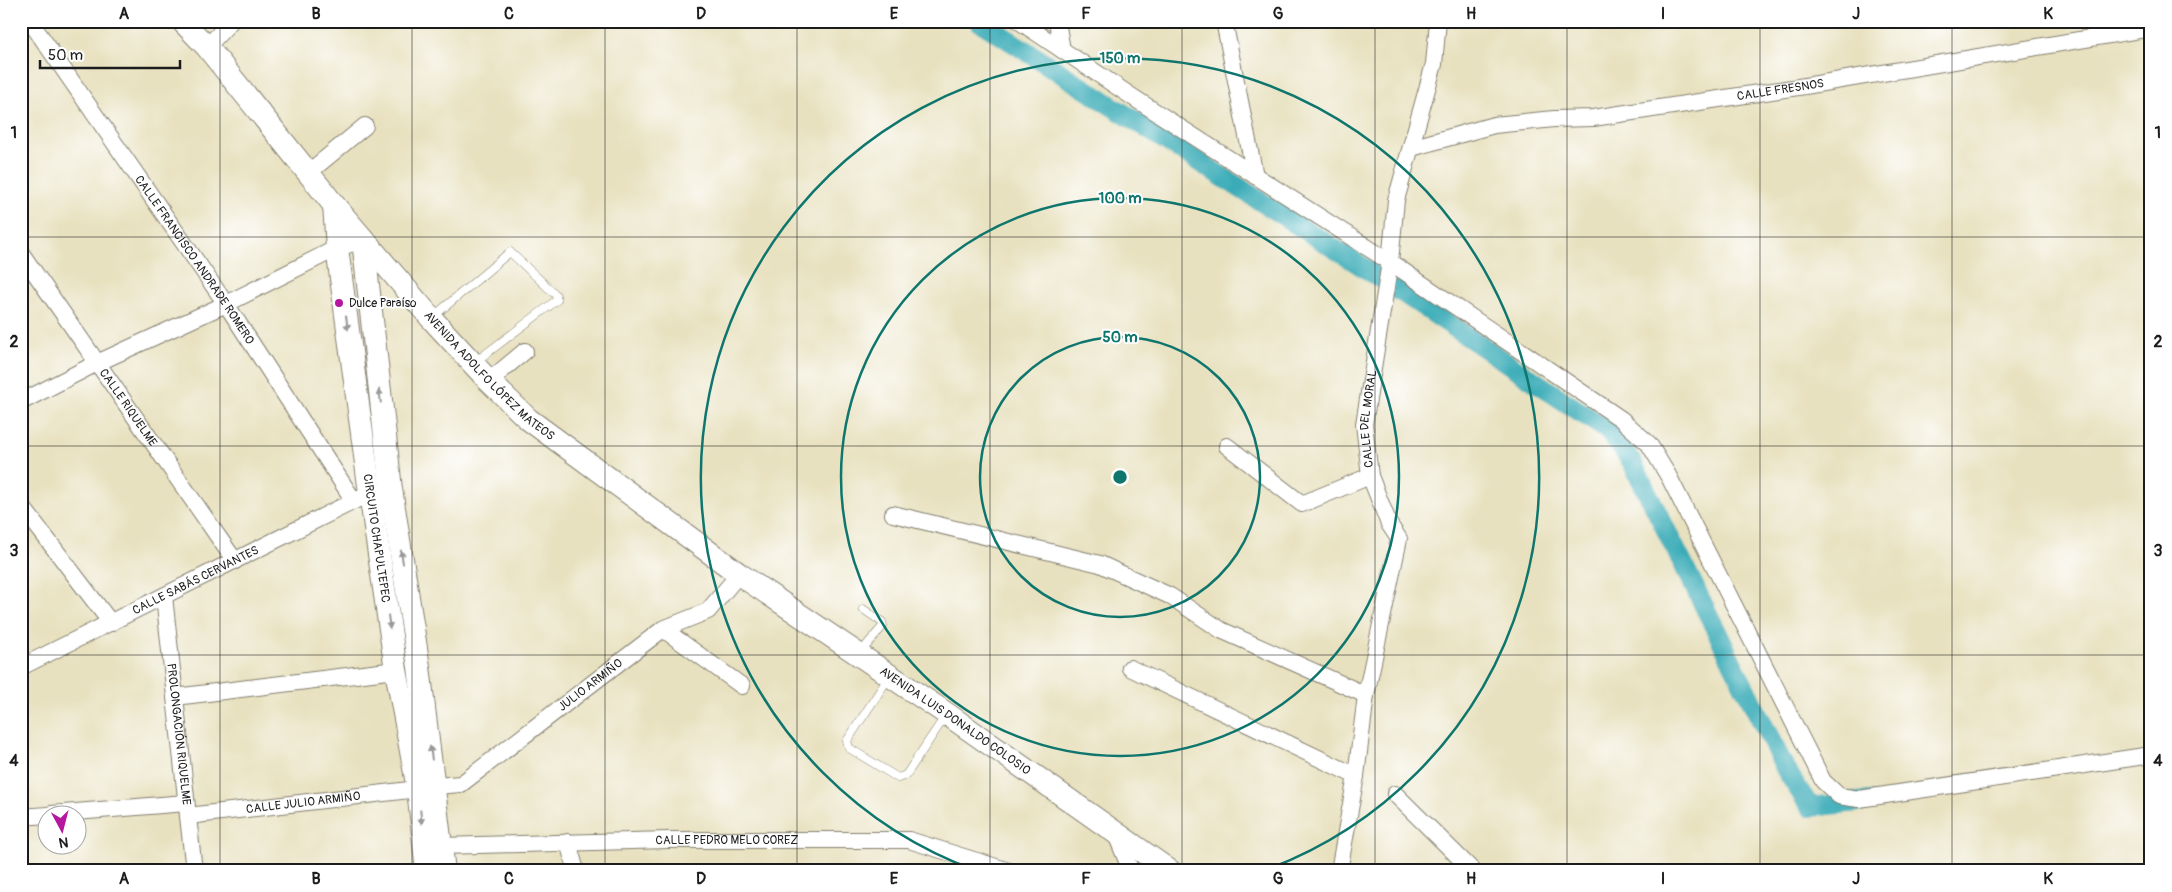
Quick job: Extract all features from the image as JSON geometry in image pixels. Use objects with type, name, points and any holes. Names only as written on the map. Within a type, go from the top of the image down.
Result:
[{"type":"main road","name":"AVENIDA ADOLFO LÓPEZ MATEOS","points":[[182,21],[207,47],[363,240],[489,381],[528,419],[740,574]]},
{"type":"main road","name":"CIRCUITO CHAPULTEPEC","points":[[334,205],[362,497],[396,670],[441,846],[444,871]]},
{"type":"main road","name":"CIRCUITO CHAPULTEPEC","points":[[363,240],[391,489],[420,668],[427,788],[427,871]]},
{"type":"main road","name":"AVENIDA LUIS DONALDO COLOSIO","points":[[740,574],[889,677],[947,714],[1170,871]]},
{"type":"street","name":"CALLE FRANCISCO ANDRADE ROMERO","points":[[30,21],[362,497]]},
{"type":"street","points":[[207,47],[232,21]]},
{"type":"street","points":[[1019,21],[1620,419],[1649,444],[1669,477],[1823,781],[1839,796],[1859,799],[2151,755]]},
{"type":"street","points":[[1057,21],[1062,50]]},
{"type":"street","points":[[1224,21],[1255,176]]},
{"type":"street","name":"CALLE DEL MORAL","points":[[1339,871],[1357,769],[1366,702],[1399,539],[1389,524],[1370,476],[1364,424],[1386,288],[1396,200],[1434,64],[1438,21]]},
{"type":"street","name":"CALLE FRESNOS","points":[[1411,148],[1494,125],[1603,116],[1805,86],[2151,28]]},
{"type":"street","points":[[308,173],[364,126]]},
{"type":"street","points":[[21,402],[97,363],[226,304],[337,248],[363,240]]},
{"type":"street","name":"CALLE RIQUELME","points":[[21,253],[235,561]]},
{"type":"street","points":[[489,381],[525,351]]},
{"type":"street","points":[[1227,446],[1302,504],[1370,476]]},
{"type":"street","name":"CALLE SABÁS CERVANTES","points":[[21,667],[362,497]]},
{"type":"street","points":[[21,505],[111,623]]},
{"type":"street","points":[[893,514],[1100,564],[1170,596],[1221,630],[1366,702]]},
{"type":"street","name":"JULIO ARMIÑO","points":[[427,788],[461,784],[663,629],[708,611],[740,574]]},
{"type":"street","name":"PROLONGACIÓN RIQUELME","points":[[164,596],[194,871]]},
{"type":"street","points":[[663,629],[742,686]]},
{"type":"street","points":[[1130,668],[1357,769]]},
{"type":"street","points":[[175,698],[396,670]]},
{"type":"street","name":"CALLE JULIO ARMIÑO","points":[[88,813],[187,809],[427,788]]},
{"type":"street","points":[[1395,794],[1472,870]]},
{"type":"street","name":"CALLE JULIO ARMIÑO","points":[[21,817],[38,816]]},
{"type":"street","points":[[1115,832],[1131,871]]},
{"type":"street","name":"CALLE PEDRO MELO COREZ","points":[[441,846],[668,840],[909,840],[1010,871]]},
{"type":"street","points":[[568,842],[576,871]]},
{"type":"lane","points":[[431,318],[510,252],[556,295],[557,300],[473,363]]},
{"type":"lane","points":[[858,655],[883,626],[882,622],[863,609]]},
{"type":"lane","points":[[889,677],[847,741],[849,748],[898,778],[902,777],[906,775],[947,714]]},
{"type":"waterway","points":[[979,21],[1385,281],[1610,432],[1632,462],[1786,770],[1810,807],[1868,801]]},
{"type":"place","name":"Dulce Paraíso","points":[[339,303]]}]
